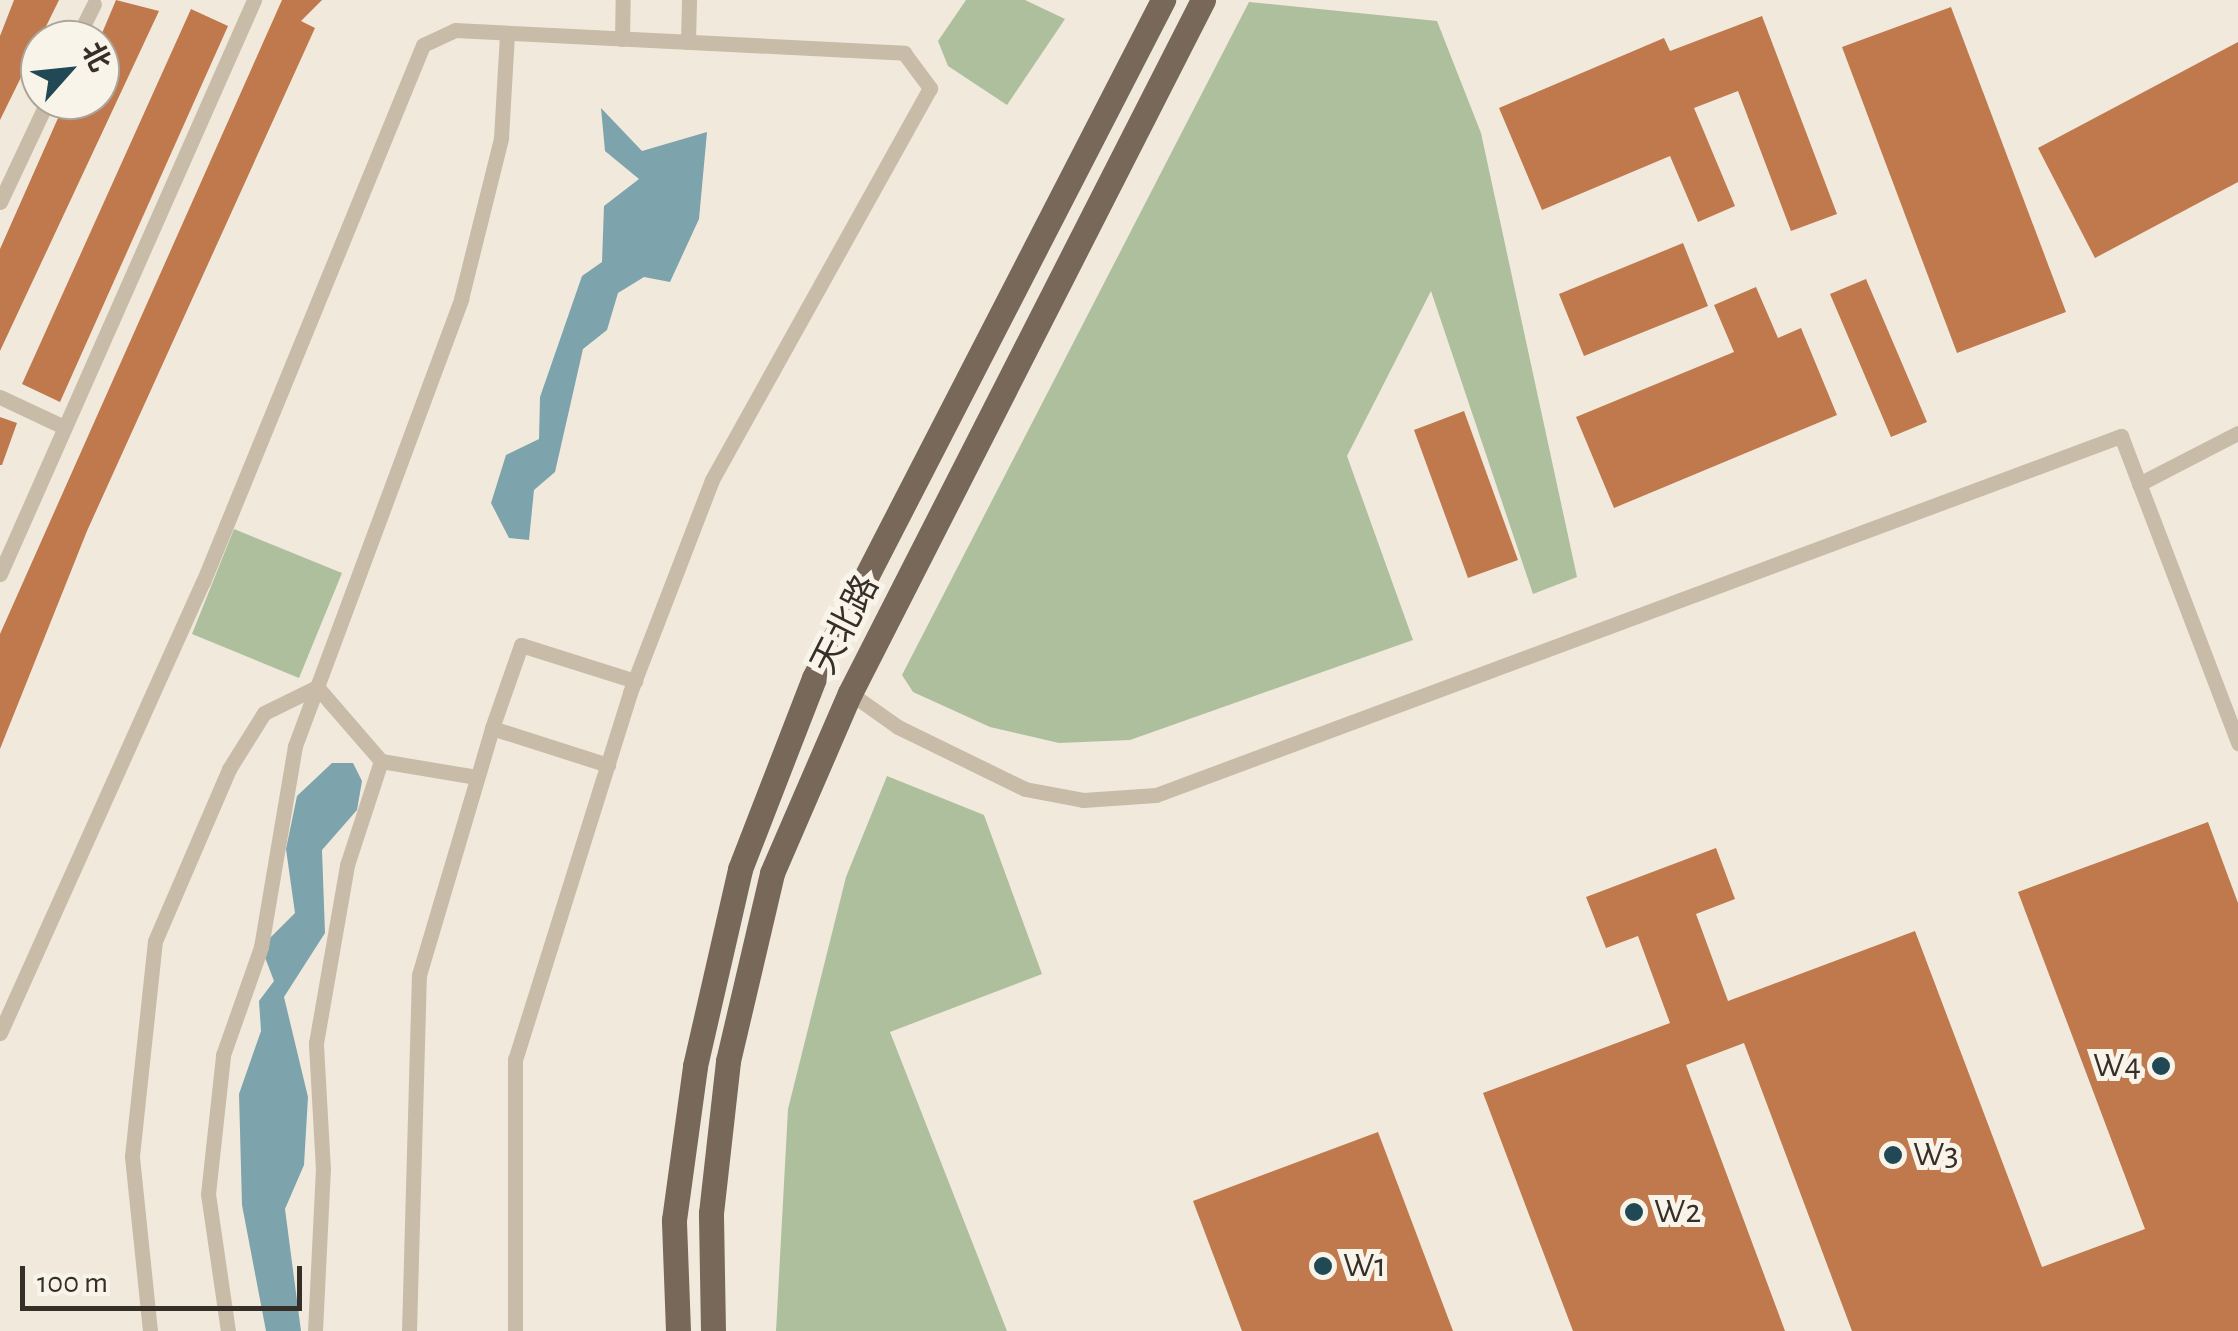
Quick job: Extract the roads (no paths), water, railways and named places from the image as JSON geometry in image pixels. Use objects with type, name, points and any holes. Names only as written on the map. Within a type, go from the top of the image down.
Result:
[{"type":"main road","name":"天北路","points":[[678,1331],[674,1220],[695,1066],[740,869],[814,678],[1163,0]]},
{"type":"main road","name":"天北路","points":[[713,1331],[711,1213],[728,1060],[772,873],[850,693],[1203,0]]},
{"type":"street","points":[[0,574],[62,426],[254,0]]},
{"type":"street","points":[[622,39],[623,0]]},
{"type":"street","points":[[688,42],[689,0]]},
{"type":"street","points":[[86,20],[94,4]]},
{"type":"street","points":[[0,1033],[203,582],[424,45],[455,30],[904,53],[930,88],[712,480],[634,680],[515,1058],[514,1331]]},
{"type":"street","points":[[228,1331],[208,1194],[223,1055],[261,947],[295,746],[461,299],[501,138],[507,33]]},
{"type":"street","points":[[0,202],[39,120]]},
{"type":"street","points":[[0,397],[62,426]]},
{"type":"street","points":[[2139,484],[2238,432]]},
{"type":"street","points":[[850,693],[898,728],[1025,789],[1083,800],[1156,795],[2121,436],[2238,743]]},
{"type":"street","points":[[409,1331],[418,975],[521,644],[634,680]]},
{"type":"street","points":[[317,687],[381,761],[477,778]]},
{"type":"street","points":[[150,1331],[132,1156],[154,941],[229,769],[264,713],[317,687]]},
{"type":"street","points":[[492,728],[608,765]]},
{"type":"street","points":[[315,1331],[323,1170],[316,1043],[347,865],[381,761]]},
{"type":"water","points":[[601,108],[642,151],[707,132],[699,219],[670,282],[644,277],[618,293],[607,330],[583,349],[555,472],[534,490],[529,540],[509,538],[491,503],[506,455],[539,439],[540,397],[582,276],[602,262],[604,206],[639,179],[605,151]]},
{"type":"water","points":[[332,763],[353,763],[362,781],[357,810],[322,850],[325,933],[284,997],[308,1097],[304,1165],[285,1209],[301,1331],[266,1331],[242,1205],[239,1094],[261,1031],[259,1001],[274,981],[261,947],[295,913],[286,849],[297,796]]},
{"type":"place","name":"W4","points":[[2161,1066]]},
{"type":"place","name":"W3","points":[[1893,1155]]},
{"type":"place","name":"W2","points":[[1634,1212]]},
{"type":"place","name":"W1","points":[[1323,1266]]}]
